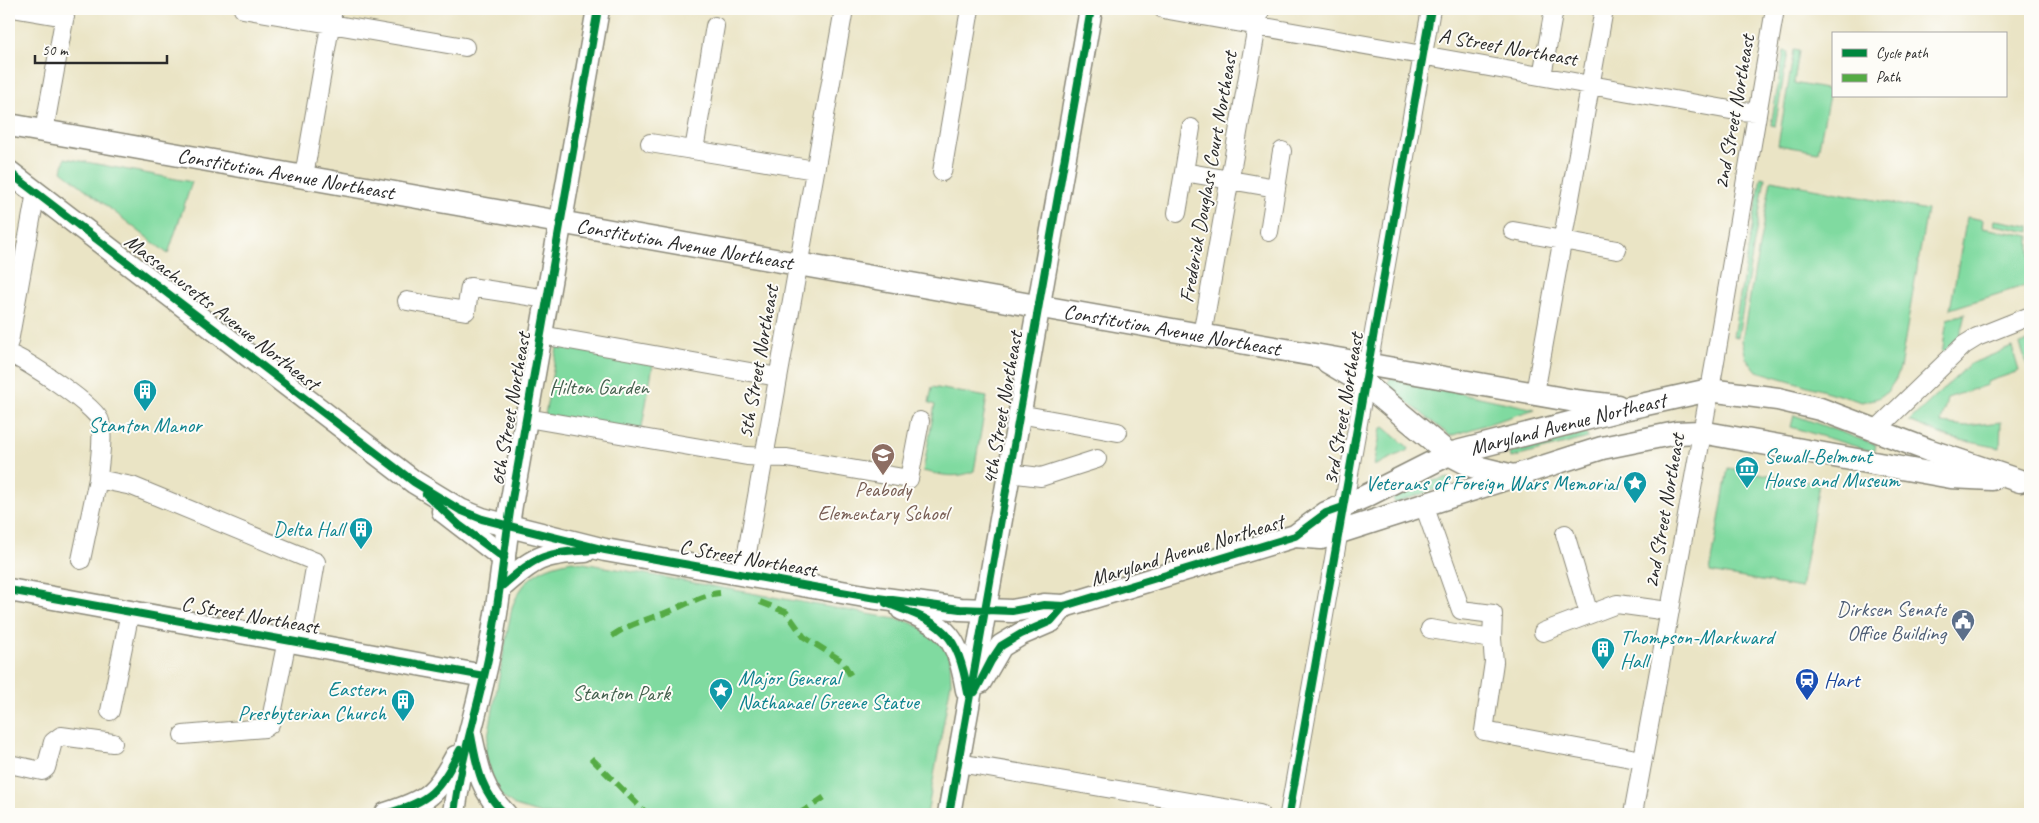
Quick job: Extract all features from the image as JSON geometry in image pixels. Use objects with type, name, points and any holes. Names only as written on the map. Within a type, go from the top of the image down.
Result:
[{"type":"main road","name":"6th Street Northeast","points":[[454,814],[460,772],[484,676],[502,586],[508,527],[598,9]]},
{"type":"main road","name":"4th Street Northeast","points":[[949,814],[1091,9]]},
{"type":"main road","name":"Constitution Avenue Northeast","points":[[9,125],[1301,353],[1367,374],[1535,393],[1628,408]]},
{"type":"main road","name":"Massachusetts Avenue Northeast","points":[[9,172],[414,482],[459,525],[504,558]]},
{"type":"main road","name":"Constitution Avenue Northeast","points":[[1367,374],[1450,454],[1472,466],[1513,476]]},
{"type":"main road","name":"Maryland Avenue Northeast","points":[[985,610],[1012,611],[1044,605],[1064,606],[1296,536],[1326,513],[1343,507],[1450,454],[1628,408],[1709,390]]},
{"type":"main road","points":[[1709,390],[1797,403],[1928,450],[2025,482]]},
{"type":"main road","name":"Maryland Avenue Northeast","points":[[1296,536],[1321,538],[1339,533],[1602,448],[1676,433],[1701,432]]},
{"type":"main road","points":[[1701,432],[1950,477],[2025,482]]},
{"type":"main road","name":"Massachusetts Avenue Northeast","points":[[414,482],[470,515],[508,527]]},
{"type":"main road","name":"C Street Northeast","points":[[508,527],[605,550],[870,597],[985,610]]},
{"type":"main road","points":[[502,586],[530,562],[545,555],[605,550]]},
{"type":"main road","name":"C Street Northeast","points":[[9,590],[484,676]]},
{"type":"main road","points":[[870,597],[927,618],[946,632],[956,649],[970,703]]},
{"type":"main road","name":"Maryland Avenue Northeast","points":[[970,703],[990,661],[1001,646],[1051,621],[1064,606]]},
{"type":"main road","points":[[386,814],[424,799],[436,791],[445,779],[470,730]]},
{"type":"main road","points":[[470,730],[478,772],[486,791],[505,814]]},
{"type":"street","points":[[18,9],[66,13],[44,131]]},
{"type":"street","points":[[243,9],[332,16],[465,48]]},
{"type":"street","name":"5th Street Northeast","points":[[744,575],[844,9]]},
{"type":"street","points":[[942,172],[970,9]]},
{"type":"street","name":"A Street Northeast","points":[[1163,9],[1736,111],[1756,112]]},
{"type":"street","name":"Frederick Douglass Court Northeast","points":[[1202,335],[1260,9]]},
{"type":"street","name":"3rd Street Northeast","points":[[1289,814],[1431,9]]},
{"type":"street","points":[[1542,76],[1554,9]]},
{"type":"street","points":[[1535,393],[1604,9]]},
{"type":"street","name":"2nd Street Northeast","points":[[1633,814],[1775,9]]},
{"type":"street","points":[[304,176],[332,16]]},
{"type":"street","points":[[694,150],[715,26]]},
{"type":"street","points":[[1177,213],[1191,128]]},
{"type":"street","points":[[650,143],[815,170]]},
{"type":"street","points":[[1269,232],[1282,151]]},
{"type":"street","points":[[1184,172],[1276,188]]},
{"type":"street","points":[[9,342],[36,192]]},
{"type":"street","points":[[1513,231],[1617,250]]},
{"type":"street","points":[[407,301],[466,311],[470,287],[547,300]]},
{"type":"street","points":[[1876,430],[1964,345],[1977,336],[2030,316]]},
{"type":"street","points":[[541,335],[778,377]]},
{"type":"street","points":[[9,354],[35,367],[97,414],[101,427],[98,479],[81,560]]},
{"type":"street","points":[[1019,414],[1118,432]]},
{"type":"street","points":[[527,418],[747,456],[787,458],[909,479],[920,421]]},
{"type":"street","points":[[1008,473],[1041,477],[1097,459]]},
{"type":"street","points":[[98,479],[132,486],[316,562],[270,724],[265,728],[183,735]]},
{"type":"street","points":[[1424,505],[1461,610],[1494,614],[1492,639],[1494,662],[1484,731],[1642,760]]},
{"type":"street","points":[[1565,534],[1589,614]]},
{"type":"street","points":[[1543,632],[1617,604],[1668,611]]},
{"type":"street","points":[[110,711],[130,612]]},
{"type":"street","points":[[1430,629],[1492,639]]},
{"type":"street","points":[[9,764],[42,771],[46,768],[53,742],[61,736],[112,744]]},
{"type":"street","points":[[959,763],[1178,808],[1260,814]]},
{"type":"green space","points":[[1794,50],[1799,51],[1794,83],[1830,90],[1818,152],[1778,145]]},
{"type":"green space","points":[[1784,51],[1788,52],[1775,126],[1771,125]]},
{"type":"green space","points":[[65,158],[192,182],[168,254],[62,171]]},
{"type":"green space","points":[[1761,177],[1765,178],[1738,337],[1733,336]]},
{"type":"green space","points":[[1771,180],[1927,210],[1900,368],[1896,379],[1887,392],[1878,398],[1862,402],[1757,371],[1746,358],[1742,341]]},
{"type":"green space","points":[[1967,217],[1983,220],[1982,228],[2030,236],[2030,284],[1950,309]]},
{"type":"green space","points":[[1995,220],[2030,226],[2030,232],[1994,225]]},
{"type":"green space","points":[[1965,314],[1959,339],[1942,354],[1947,319]]},
{"type":"green space","points":[[2030,341],[2030,368],[2028,369],[2020,344]]},
{"type":"green space","name":"Hilton Garden","points":[[558,342],[654,359],[641,432],[545,415]]},
{"type":"green space","points":[[2012,347],[2019,371],[1987,382],[1987,385],[1947,398],[1941,423],[1966,426],[2001,422],[2000,448],[1950,438],[1909,421],[1970,364]]},
{"type":"green space","points":[[1391,378],[1535,409],[1450,436],[1386,385]]},
{"type":"green space","points":[[932,387],[987,397],[974,471],[955,476],[923,471],[935,405],[929,403]]},
{"type":"green space","points":[[1794,415],[1876,445],[1874,452],[1791,427]]},
{"type":"green space","points":[[1384,427],[1409,448],[1374,466],[1381,429]]},
{"type":"green space","points":[[1586,433],[1588,438],[1511,458],[1510,453]]},
{"type":"green space","points":[[1728,468],[1819,484],[1801,588],[1710,572]]},
{"type":"green space","points":[[1449,478],[1451,484],[1395,503],[1393,498],[1431,481]]},
{"type":"green space","name":"Stanton Park","points":[[572,561],[907,621],[927,630],[944,646],[950,658],[951,682],[927,814],[541,814],[515,806],[501,796],[484,758],[512,607],[522,588],[534,575],[551,566]]},
{"type":"marked path","points":[[612,636],[624,628],[699,598],[720,593]]},
{"type":"marked path","points":[[760,602],[786,612],[804,637],[842,661],[851,676]]},
{"type":"marked path","points":[[591,758],[647,814]]},
{"type":"marked path","points":[[799,814],[825,797]]},
{"type":"cycle path","points":[[454,814],[460,775],[492,640],[511,505],[598,9]]},
{"type":"cycle path","points":[[949,814],[1091,9]]},
{"type":"cycle path","points":[[1289,814],[1431,9]]},
{"type":"cycle path","points":[[9,172],[414,482],[460,510],[482,519],[605,550],[870,597],[960,609],[1012,611],[1044,605],[1064,606],[1295,536],[1326,513],[1343,507]]},
{"type":"cycle path","points":[[426,494],[459,525],[504,558]]},
{"type":"cycle path","points":[[502,586],[525,567],[543,557],[564,552],[594,550]]},
{"type":"cycle path","points":[[9,590],[484,676]]},
{"type":"cycle path","points":[[886,603],[922,617],[935,624],[945,633],[953,643],[959,656],[968,693]]},
{"type":"cycle path","points":[[975,692],[1001,646],[1021,634],[1051,621],[1064,606]]},
{"type":"cycle path","points":[[471,735],[481,778],[490,796],[505,814]]},
{"type":"cycle path","points":[[386,814],[424,799],[446,776],[460,750]]},
{"type":"place","name":"Stanton Manor","points":[[145,412]]},
{"type":"place","name":"Peabody Elementary School","points":[[883,476]]},
{"type":"place","name":"Sewall-Belmont House and Museum","points":[[1747,489]]},
{"type":"place","name":"Veterans of Foreign Wars Memorial","points":[[1635,504]]},
{"type":"place","name":"Delta Hall","points":[[361,550]]},
{"type":"place","name":"Dirksen Senate Office Building","points":[[1963,642]]},
{"type":"place","name":"Thompson-Markward Hall","points":[[1603,670]]},
{"type":"place","name":"Hart","points":[[1807,701]]},
{"type":"place","name":"Major General Nathanael Greene Statue","points":[[721,711]]},
{"type":"place","name":"Eastern Presbyterian Church","points":[[403,722]]}]
